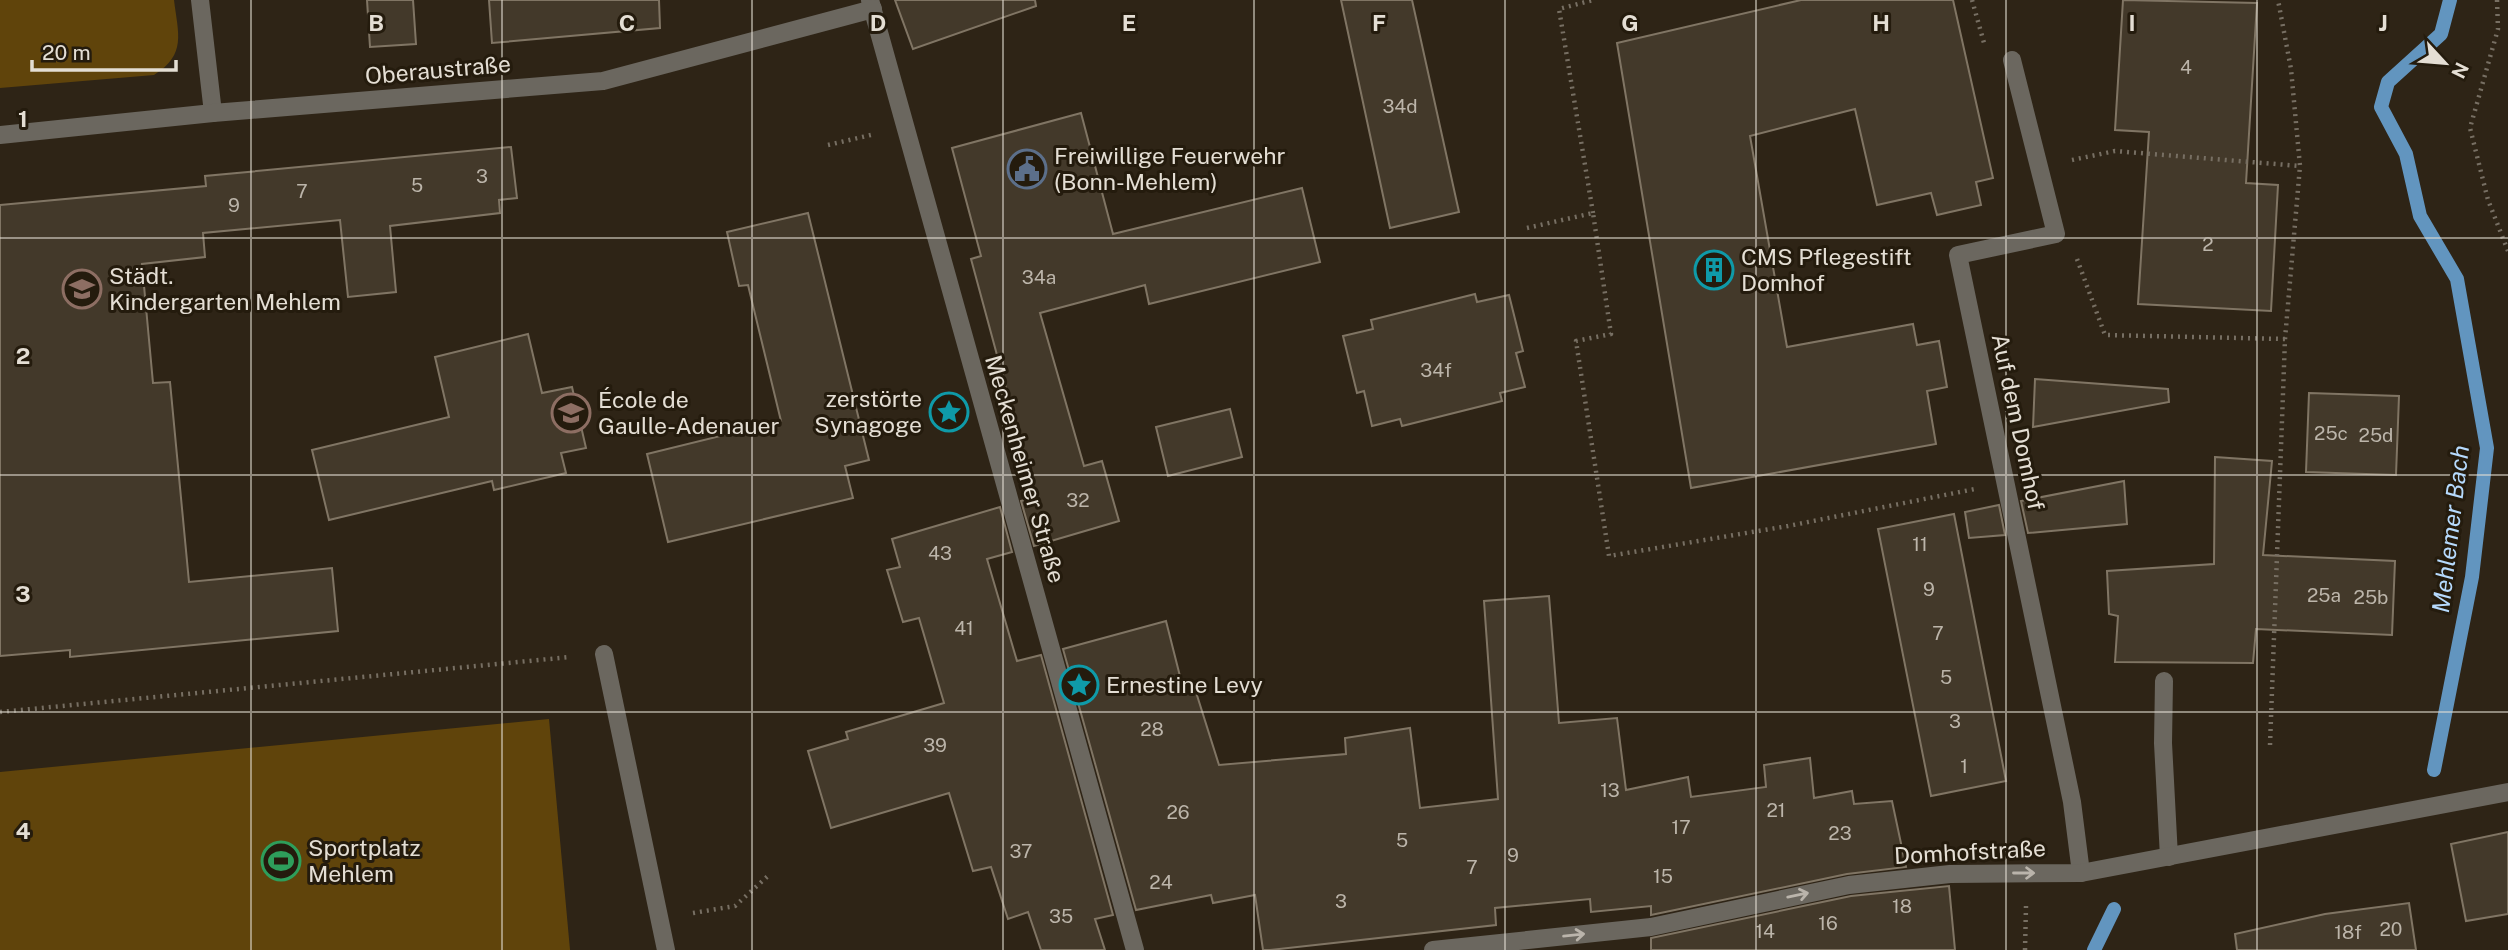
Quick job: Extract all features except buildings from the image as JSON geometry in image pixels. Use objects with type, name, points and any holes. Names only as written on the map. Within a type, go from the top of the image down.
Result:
[{"type":"street","points":[[200,0],[213,113]]},
{"type":"street","name":"Oberaustraße","points":[[0,135],[213,113],[603,81],[871,5]]},
{"type":"street","name":"Meckenheimer Straße","points":[[871,5],[1135,950]]},
{"type":"street","points":[[2012,60],[2056,234]]},
{"type":"street","name":"Auf dem Domhof","points":[[2056,234],[1958,256],[2072,802],[2081,873]]},
{"type":"street","points":[[604,654],[666,950]]},
{"type":"street","points":[[2164,681],[2163,743],[2169,857]]},
{"type":"street","name":"Domhofstraße","points":[[1433,950],[1651,927],[1849,884],[1950,874],[2081,873],[2508,792]]},
{"type":"path","points":[[1593,0],[1559,9],[1611,334],[1576,341],[1609,556],[1788,526],[2007,484]]},
{"type":"path","points":[[1972,0],[1981,41],[2012,60]]},
{"type":"path","points":[[2270,745],[2285,339],[2300,166],[2291,69],[2278,0]]},
{"type":"path","points":[[2497,0],[2498,29],[2470,128],[2488,200],[2508,251]]},
{"type":"path","points":[[828,145],[905,127]]},
{"type":"path","points":[[2039,169],[2115,151],[2300,166]]},
{"type":"path","points":[[1527,228],[1592,213]]},
{"type":"path","points":[[2056,234],[2076,257],[2105,335],[2285,339]]},
{"type":"path","points":[[0,712],[604,654]]},
{"type":"path","points":[[2025,950],[2027,873]]},
{"type":"path","points":[[661,918],[735,906],[769,875]]},
{"type":"shaded area","points":[[0,0],[174,0],[178,33],[176,51],[172,59],[154,75],[0,88]]},
{"type":"shaded area","name":"Sportplatz Mehlem","points":[[549,719],[570,950],[0,950],[0,772]]},
{"type":"waterway","name":"Mehlemer Bach","points":[[2434,770],[2472,577],[2487,448],[2457,279],[2420,216],[2406,154],[2381,107],[2388,82],[2441,34],[2450,0]]},
{"type":"waterway","name":"Mehlemer Bach","points":[[2094,950],[2114,909]]},
{"type":"place","name":"Freiwillige Feuerwehr (Bonn-Mehlem)","points":[[1027,169]]},
{"type":"place","name":"CMS Pflegestift Domhof","points":[[1714,270]]},
{"type":"place","name":"Städt. Kindergarten Mehlem","points":[[82,289]]},
{"type":"place","name":"zerstörte Synagoge","points":[[949,412]]},
{"type":"place","name":"École de Gaulle-Adenauer","points":[[571,413]]},
{"type":"place","name":"Ernestine Levy","points":[[1079,685]]},
{"type":"place","name":"Sportplatz Mehlem","points":[[281,861]]}]
